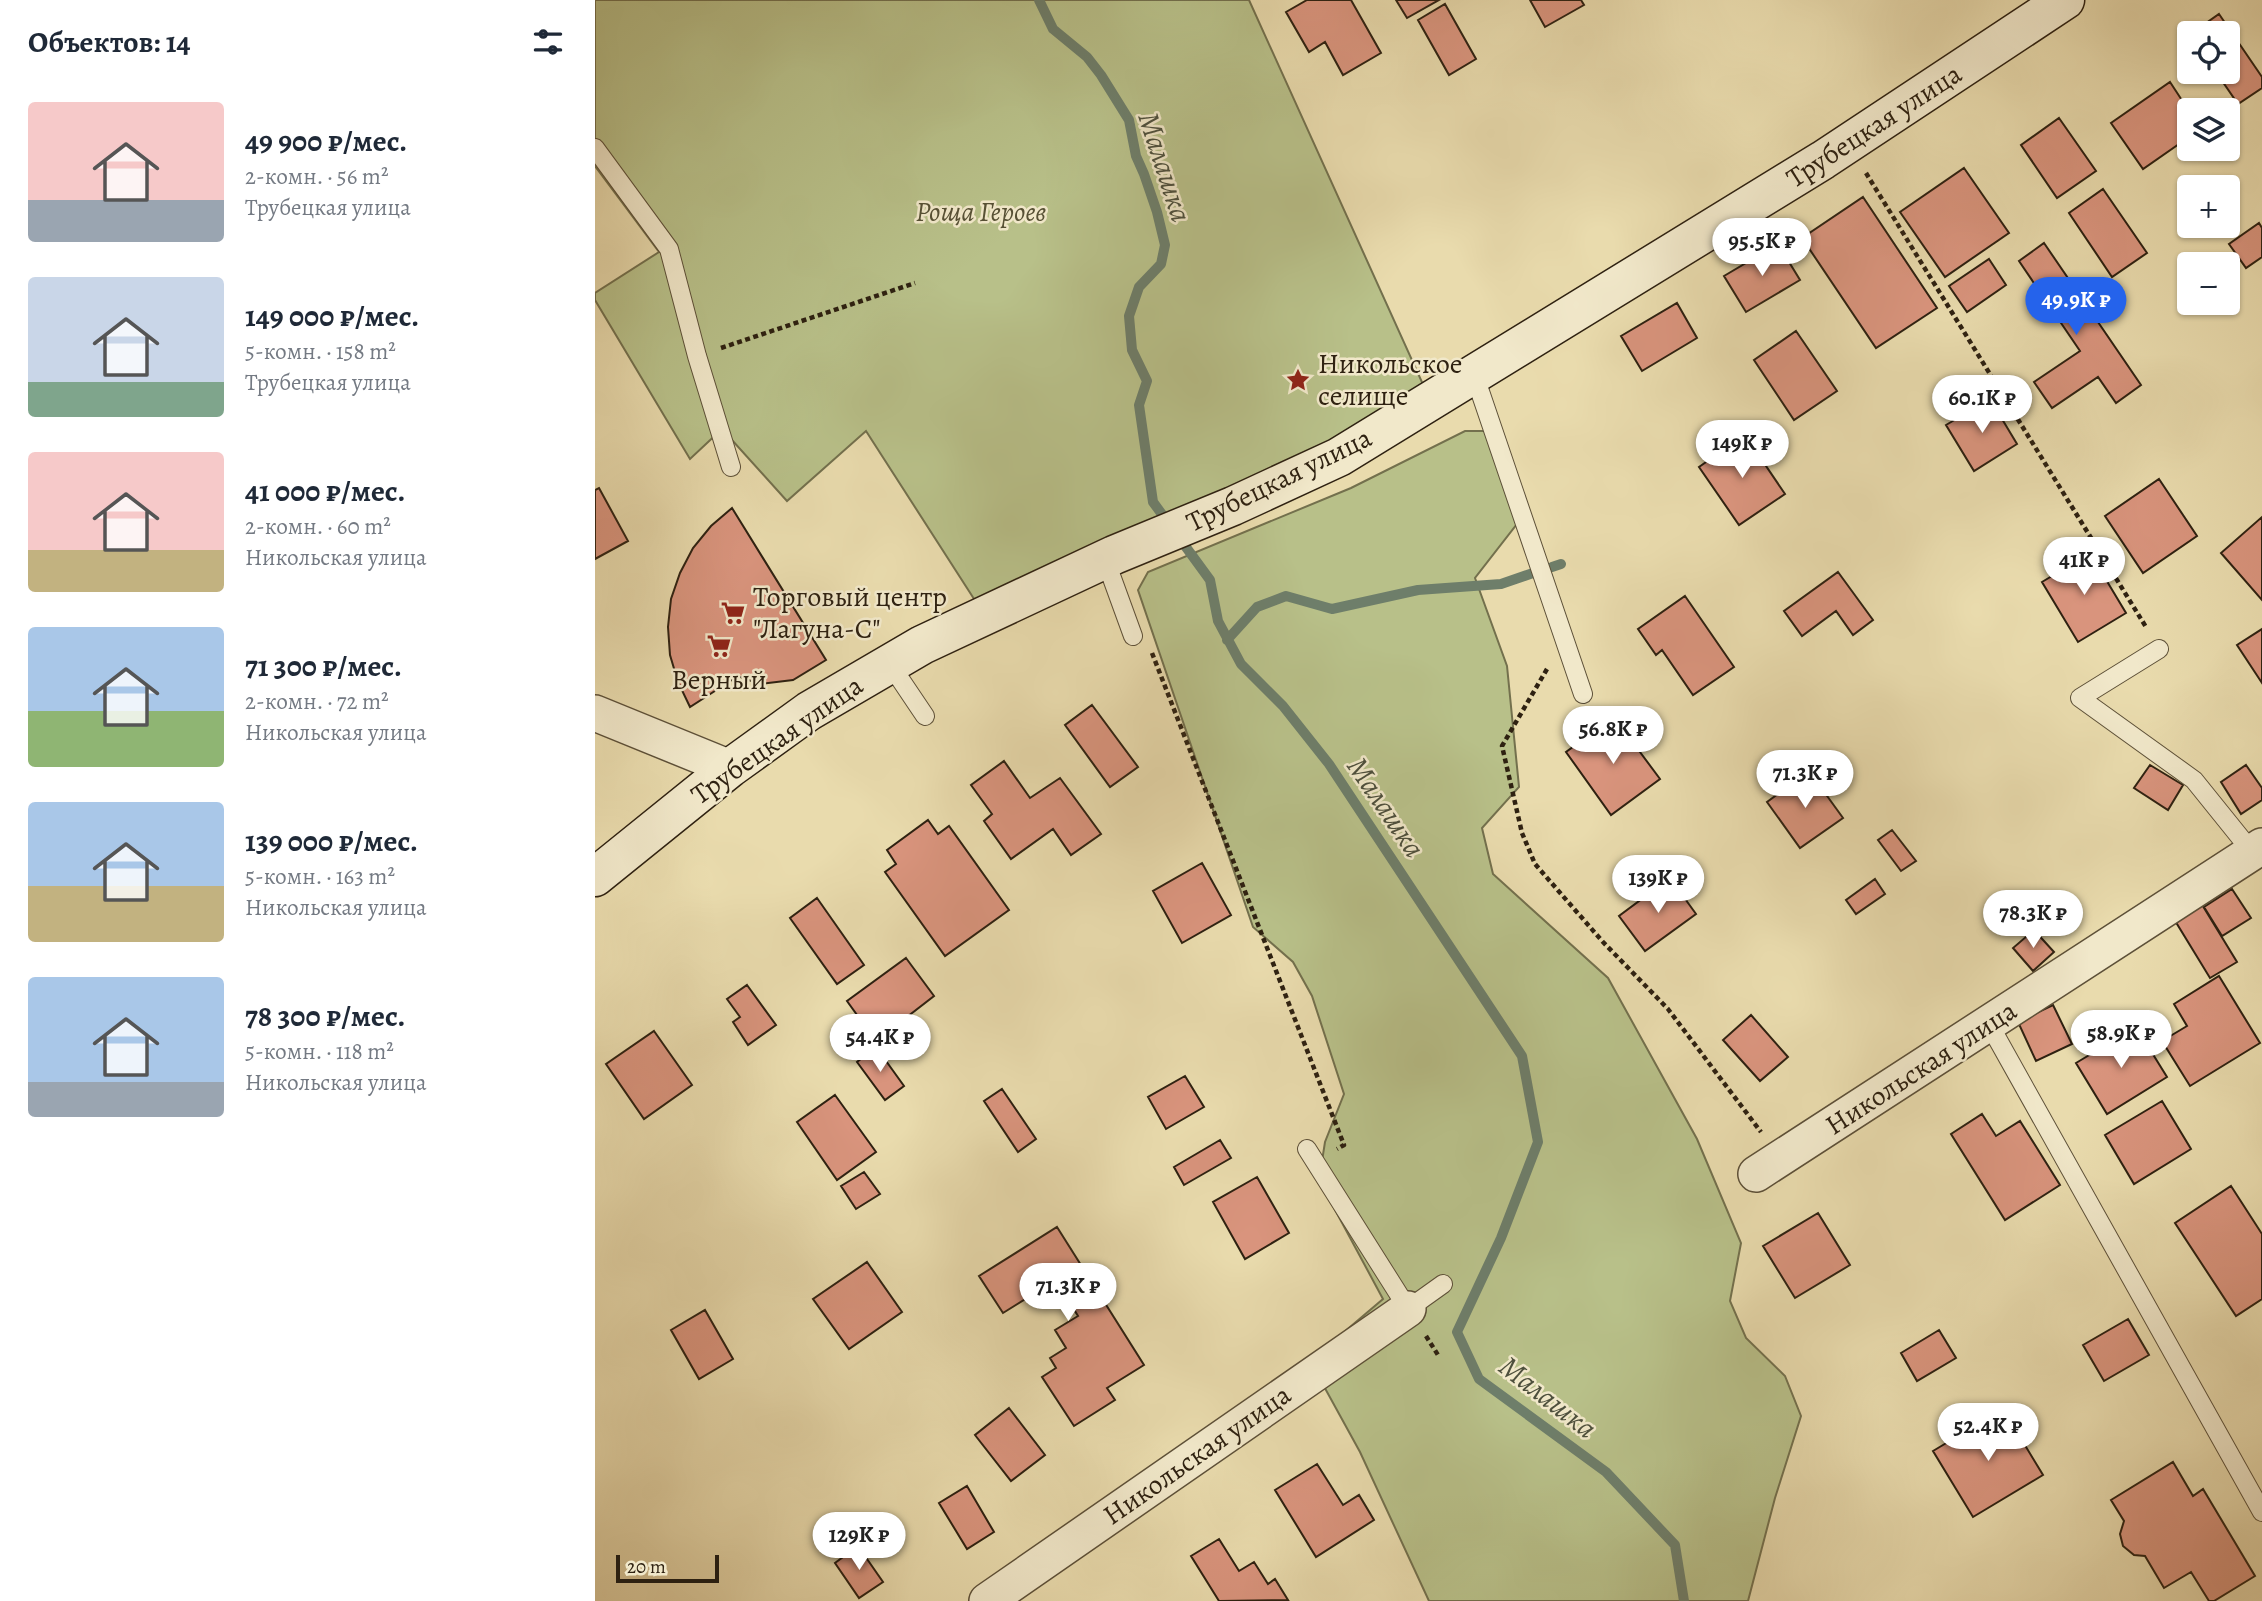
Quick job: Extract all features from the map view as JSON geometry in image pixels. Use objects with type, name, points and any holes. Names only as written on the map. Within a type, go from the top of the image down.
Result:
[{"type":"main road","name":"Трубецкая улица","points":[[595,877],[730,768],[809,710],[922,645],[1109,557],[1233,506],[1339,457],[1823,160],[2065,0]]},
{"type":"street","points":[[595,713],[730,768]]},
{"type":"street","name":"Никольская улица","points":[[1768,1166],[2257,849]]},
{"type":"street","name":"Никольская улица","points":[[987,1601],[1408,1309]]},
{"type":"lane","points":[[595,148],[670,249],[697,356],[731,467]]},
{"type":"lane","points":[[1474,374],[1583,694]]},
{"type":"lane","points":[[1109,557],[1140,639]]},
{"type":"lane","points":[[2159,649],[2080,698],[2194,779],[2257,849]]},
{"type":"lane","points":[[890,664],[925,716]]},
{"type":"lane","points":[[1989,1024],[2262,1512]]},
{"type":"lane","points":[[1310,1155],[1408,1309],[1444,1284]]},
{"type":"path","points":[[1861,164],[2159,649]]},
{"type":"path","points":[[697,356],[915,283]]},
{"type":"path","points":[[1564,638],[1502,746],[1522,833],[1535,864],[1603,942],[1668,1009],[1768,1166]]},
{"type":"path","points":[[1140,639],[1345,1145],[1310,1155]]},
{"type":"green space","name":"Роща Героев","points":[[595,0],[1249,0],[1426,391],[1332,444],[976,602],[866,431],[787,501],[722,429],[690,459],[595,300],[595,293],[659,252],[595,166]]},
{"type":"green space","points":[[1465,431],[1485,431],[1520,520],[1475,578],[1507,666],[1519,787],[1482,828],[1493,874],[1608,978],[1697,1139],[1741,1243],[1730,1301],[1746,1338],[1785,1376],[1801,1416],[1775,1498],[1748,1601],[1429,1601],[1360,1452],[1310,1361],[1383,1299],[1319,1180],[1325,1142],[1344,1094],[1312,996],[1293,962],[1253,927],[1138,590],[1148,572],[1351,488]]},
{"type":"building","points":[[1307,0],[1351,0],[1381,53],[1343,75],[1325,42],[1309,52],[1286,12]]},
{"type":"building","points":[[1396,0],[1439,0],[1407,18]]},
{"type":"building","points":[[1530,0],[1581,0],[1584,5],[1545,27]]},
{"type":"building","points":[[1445,4],[1476,59],[1449,75],[1418,20]]},
{"type":"building","points":[[2219,14],[2224,21],[2209,21]]},
{"type":"building","points":[[2240,45],[2262,77],[2262,88],[2240,103],[2240,98],[2234,98],[2224,84],[2240,84]]},
{"type":"building","points":[[2170,82],[2180,98],[2177,98],[2177,145],[2143,169],[2111,123]]},
{"type":"building","points":[[2059,118],[2096,171],[2057,198],[2021,145]]},
{"type":"building","points":[[1964,168],[2009,233],[1945,277],[1900,212]]},
{"type":"building","points":[[2103,189],[2147,253],[2112,277],[2069,213]]},
{"type":"building","points":[[1863,197],[1937,308],[1876,348],[1802,238]]},
{"type":"building","points":[[2259,223],[2262,228],[2262,257],[2246,268],[2240,260],[2240,252],[2235,252],[2229,244]]},
{"type":"building","points":[[2044,243],[2141,385],[2116,403],[2098,377],[2052,408],[2034,382],[2080,351],[2019,261]]},
{"type":"building","points":[[1778,244],[1800,280],[1746,312],[1724,276]]},
{"type":"building","points":[[1989,259],[2006,285],[1967,312],[1949,286]]},
{"type":"building","points":[[1677,303],[1697,338],[1642,371],[1621,336]]},
{"type":"building","points":[[1796,331],[1837,391],[1794,420],[1754,360]]},
{"type":"building","points":[[1990,399],[2017,444],[1974,471],[1946,425]]},
{"type":"building","points":[[1745,435],[1785,494],[1739,525],[1699,467]]},
{"type":"building","points":[[2159,479],[2197,536],[2143,573],[2105,516]]},
{"type":"building","points":[[599,488],[628,541],[595,559],[595,490]]},
{"type":"building","name":"Торговый центр \"Лагуна-С\"","points":[[732,508],[826,660],[793,680],[759,684],[738,676],[690,707],[678,682],[670,655],[668,627],[671,599],[693,548],[711,526]]},
{"type":"building","points":[[2262,517],[2262,600],[2221,553]]},
{"type":"building","points":[[2090,553],[2126,613],[2078,642],[2042,582]]},
{"type":"building","points":[[1838,572],[1873,620],[1853,635],[1836,611],[1802,636],[1784,611]]},
{"type":"building","points":[[1685,596],[1734,667],[1693,695],[1662,650],[1656,655],[1638,629]]},
{"type":"building","points":[[2262,629],[2262,683],[2237,645]]},
{"type":"building","points":[[1092,705],[1138,767],[1110,787],[1065,725]]},
{"type":"building","points":[[1614,717],[1660,779],[1611,815],[1566,752]]},
{"type":"building","points":[[1004,761],[1030,798],[1060,778],[1101,834],[1071,855],[1053,829],[1011,859],[984,821],[992,814],[971,785]]},
{"type":"building","points":[[2150,765],[2183,785],[2168,810],[2134,788]]},
{"type":"building","points":[[2246,765],[2262,788],[2262,800],[2241,814],[2221,782]]},
{"type":"building","points":[[1809,771],[1843,818],[1800,848],[1767,802]]},
{"type":"building","points":[[928,820],[938,834],[949,826],[1009,910],[945,956],[885,872],[896,864],[887,850]]},
{"type":"building","points":[[1892,830],[1916,861],[1901,871],[1878,840]]},
{"type":"building","points":[[1202,863],[1231,915],[1182,943],[1153,891]]},
{"type":"building","points":[[1670,878],[1696,914],[1645,951],[1619,916]]},
{"type":"building","points":[[1875,879],[1885,894],[1856,914],[1846,900]]},
{"type":"building","points":[[2232,889],[2251,918],[2222,936],[2204,907]]},
{"type":"building","points":[[817,898],[864,965],[837,984],[790,918]]},
{"type":"building","points":[[2201,903],[2237,962],[2210,978],[2174,919]]},
{"type":"building","points":[[2034,930],[2054,952],[2033,971],[2013,948]]},
{"type":"building","points":[[906,958],[934,996],[907,1017],[913,1025],[890,1042],[884,1034],[875,1040],[847,1001]]},
{"type":"building","points":[[2219,976],[2260,1043],[2190,1086],[2162,1041],[2187,1026],[2174,1004]]},
{"type":"building","points":[[747,985],[776,1025],[748,1045],[733,1022],[740,1017],[727,999]]},
{"type":"building","points":[[2053,1005],[2072,1044],[2036,1061],[2018,1022]]},
{"type":"building","points":[[1751,1015],[1788,1057],[1760,1081],[1723,1040]]},
{"type":"building","points":[[2136,1027],[2167,1077],[2107,1114],[2076,1063]]},
{"type":"building","points":[[654,1031],[692,1085],[644,1119],[606,1064]]},
{"type":"building","points":[[876,1047],[904,1086],[885,1100],[857,1062]]},
{"type":"building","points":[[1185,1076],[1204,1107],[1166,1129],[1148,1097]]},
{"type":"building","points":[[1002,1089],[1036,1139],[1018,1152],[984,1101]]},
{"type":"building","points":[[835,1095],[876,1152],[837,1180],[797,1122]]},
{"type":"building","points":[[2162,1101],[2191,1149],[2134,1184],[2105,1135]]},
{"type":"building","points":[[1982,1114],[1996,1136],[2020,1121],[2060,1185],[2005,1220],[1951,1134]]},
{"type":"building","points":[[1220,1140],[1231,1158],[1184,1185],[1174,1167]]},
{"type":"building","points":[[864,1172],[880,1194],[856,1209],[841,1186]]},
{"type":"building","points":[[1257,1177],[1289,1233],[1245,1259],[1213,1202]]},
{"type":"building","points":[[2231,1186],[2262,1234],[2262,1299],[2236,1316],[2175,1223]]},
{"type":"building","points":[[1818,1213],[1850,1265],[1795,1298],[1763,1246]]},
{"type":"building","points":[[1057,1227],[1144,1365],[1107,1388],[1115,1400],[1074,1426],[1042,1377],[1056,1368],[1050,1358],[1066,1348],[1055,1330],[1078,1316],[1063,1292],[1039,1307],[1032,1295],[1003,1313],[979,1276]]},
{"type":"building","points":[[867,1262],[902,1312],[849,1349],[813,1299]]},
{"type":"building","points":[[705,1310],[733,1359],[699,1379],[671,1330]]},
{"type":"building","points":[[2128,1319],[2149,1355],[2104,1381],[2083,1345]]},
{"type":"building","points":[[1939,1330],[1956,1358],[1917,1381],[1901,1353]]},
{"type":"building","points":[[1009,1408],[1045,1455],[1011,1481],[975,1435]]},
{"type":"building","points":[[2003,1409],[2043,1475],[1973,1517],[1933,1451]]},
{"type":"building","points":[[2173,1462],[2193,1496],[2203,1489],[2255,1576],[2214,1601],[2209,1601],[2191,1572],[2164,1588],[2145,1556],[2134,1555],[2123,1546],[2120,1534],[2124,1521],[2111,1500]]},
{"type":"building","points":[[1317,1464],[1343,1505],[1359,1495],[1374,1520],[1316,1557],[1275,1490]]},
{"type":"building","points":[[967,1486],[994,1532],[967,1549],[939,1503]]},
{"type":"building","points":[[1219,1539],[1239,1571],[1254,1562],[1268,1584],[1275,1579],[1288,1600],[1219,1601],[1191,1556]]},
{"type":"building","points":[[858,1546],[883,1582],[859,1598],[835,1563]]},
{"type":"waterway","name":"Малашка","points":[[1039,0],[1053,29],[1087,57],[1129,120],[1136,156],[1157,212],[1165,245],[1161,264],[1139,287],[1129,316],[1132,350],[1147,381],[1139,405],[1153,502],[1210,580],[1218,621],[1241,664],[1283,706],[1329,764],[1522,1056],[1538,1142],[1501,1238],[1457,1332],[1479,1379],[1606,1472],[1675,1545],[1684,1601]]},
{"type":"waterway","points":[[1552,567],[1561,564]]},
{"type":"waterway","points":[[1227,640],[1257,607],[1286,596],[1332,609],[1418,590],[1501,584],[1533,573]]},
{"type":"place","name":"Никольское селище","points":[[1298,380]]},
{"type":"place","name":"Торговый центр \"Лагуна-С\"","points":[[733,613]]},
{"type":"place","name":"Верный","points":[[719,646]]}]
